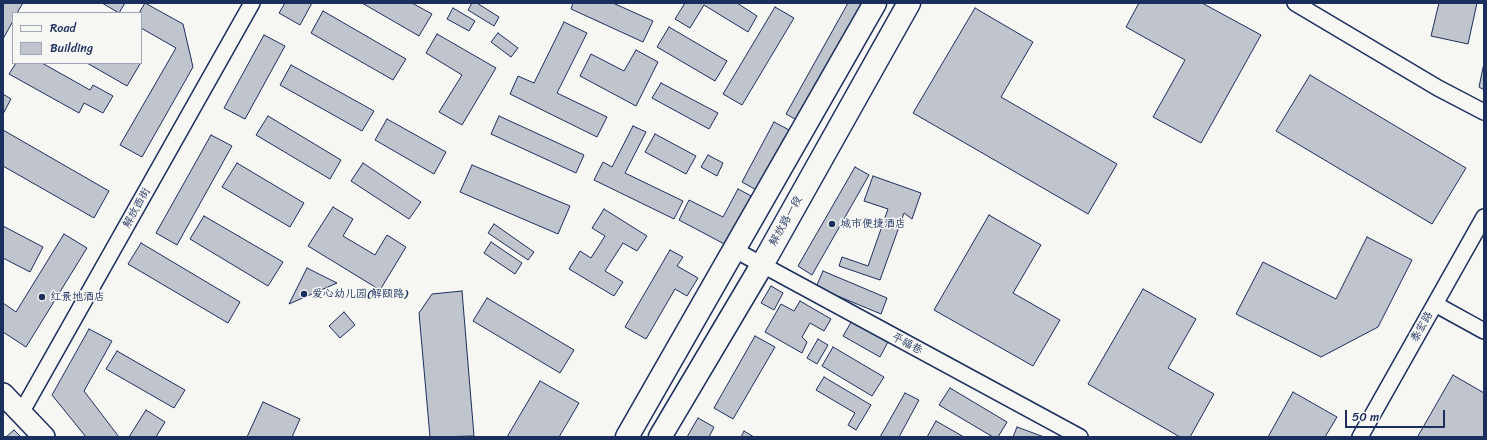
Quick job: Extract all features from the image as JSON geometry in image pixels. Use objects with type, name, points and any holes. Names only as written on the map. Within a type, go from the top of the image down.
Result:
[{"type":"main road","points":[[627,437],[875,3]]},
{"type":"main road","name":"解放路一段","points":[[660,437],[762,265],[909,3]]},
{"type":"street","name":"解放西街","points":[[21,413],[252,3]]},
{"type":"street","points":[[1295,3],[1438,88],[1484,112]]},
{"type":"street","name":"泰宏路","points":[[1360,437],[1484,218]]},
{"type":"street","name":"平福巷","points":[[735,250],[1080,437]]},
{"type":"street","points":[[1435,304],[1484,331]]},
{"type":"street","points":[[3,394],[44,437]]},
{"type":"building","points":[[3,3],[23,3],[18,12],[12,12],[12,23],[3,39]]},
{"type":"building","points":[[102,3],[125,3],[120,12]]},
{"type":"building","points":[[145,3],[183,24],[193,67],[142,157],[120,145],[176,48],[142,29],[142,12],[140,12]]},
{"type":"building","points":[[285,3],[312,3],[300,25],[279,13]]},
{"type":"building","points":[[362,3],[412,3],[432,14],[419,36]]},
{"type":"building","points":[[472,3],[477,3],[499,17],[494,26],[468,10]]},
{"type":"building","points":[[573,3],[613,3],[653,21],[643,42],[571,9]]},
{"type":"building","points":[[685,3],[737,3],[757,16],[748,32],[704,5],[690,28],[675,19]]},
{"type":"building","points":[[848,3],[867,3],[800,122],[786,114]]},
{"type":"building","points":[[1139,3],[1202,3],[1261,35],[1201,143],[1153,117],[1185,60],[1126,27]]},
{"type":"building","points":[[1439,3],[1477,3],[1468,44],[1431,36]]},
{"type":"building","points":[[775,7],[794,18],[742,105],[723,94]]},
{"type":"building","points":[[453,8],[475,21],[469,31],[447,19]]},
{"type":"building","points":[[975,8],[1033,42],[1001,97],[1117,164],[1088,214],[913,113]]},
{"type":"building","points":[[323,11],[406,59],[393,80],[311,33]]},
{"type":"building","points":[[564,22],[587,33],[557,93],[607,117],[597,137],[510,94],[518,76],[534,83]]},
{"type":"building","points":[[669,27],[727,61],[715,81],[657,47]]},
{"type":"building","points":[[498,33],[518,48],[511,57],[491,42]]},
{"type":"building","points":[[437,34],[496,68],[462,125],[439,112],[462,75],[426,53]]},
{"type":"building","points":[[264,35],[285,46],[245,119],[224,108]]},
{"type":"building","points":[[636,50],[658,62],[636,106],[580,76],[591,54],[624,71]]},
{"type":"building","points":[[1484,63],[1484,90],[1479,87]]},
{"type":"building","points":[[15,64],[44,64],[90,90],[93,85],[113,96],[103,113],[84,103],[79,113],[9,74]]},
{"type":"building","points":[[89,64],[140,64],[127,86]]},
{"type":"building","points":[[291,65],[374,111],[362,131],[280,85]]},
{"type":"building","points":[[1310,75],[1466,168],[1432,224],[1276,131]]},
{"type":"building","points":[[661,83],[718,113],[709,129],[652,98]]},
{"type":"building","points":[[3,94],[11,99],[3,114]]},
{"type":"building","points":[[268,116],[341,160],[330,179],[256,135]]},
{"type":"building","points":[[499,116],[584,155],[576,173],[491,134]]},
{"type":"building","points":[[387,119],[446,152],[434,174],[375,140]]},
{"type":"building","points":[[774,122],[793,132],[760,192],[742,182]]},
{"type":"building","points":[[633,126],[646,132],[625,173],[683,201],[674,219],[594,180],[603,162],[612,167]]},
{"type":"building","points":[[3,130],[109,191],[94,218],[3,166]]},
{"type":"building","points":[[655,134],[696,156],[686,174],[645,152]]},
{"type":"building","points":[[211,135],[232,146],[177,245],[156,233]]},
{"type":"building","points":[[708,155],[723,163],[717,176],[701,167]]},
{"type":"building","points":[[237,163],[304,203],[290,227],[222,187]]},
{"type":"building","points":[[363,163],[421,202],[409,219],[351,181]]},
{"type":"building","points":[[472,165],[570,206],[558,234],[460,192]]},
{"type":"building","points":[[855,167],[869,175],[812,275],[798,266]]},
{"type":"building","points":[[873,176],[921,193],[912,219],[904,213],[880,280],[839,266],[842,257],[868,266],[888,209],[864,201]]},
{"type":"building","points":[[738,189],[755,198],[730,247],[679,220],[689,200],[723,217]]},
{"type":"building","points":[[333,207],[353,219],[343,236],[375,255],[387,235],[406,247],[380,290],[308,246]]},
{"type":"building","points":[[604,209],[647,236],[637,251],[623,243],[605,271],[623,282],[614,296],[569,269],[580,251],[591,258],[605,236],[592,228]]},
{"type":"building","points":[[989,215],[1041,245],[1013,293],[1060,320],[1033,366],[934,310]]},
{"type":"building","points":[[204,216],[283,262],[268,286],[190,239]]},
{"type":"building","points":[[494,224],[534,252],[528,260],[488,233]]},
{"type":"building","points":[[3,226],[43,247],[30,272],[3,258]]},
{"type":"building","points":[[64,234],[87,248],[26,347],[3,332],[3,303],[16,312]]},
{"type":"building","points":[[1367,237],[1412,260],[1378,327],[1321,357],[1236,314],[1263,262],[1336,299]]},
{"type":"building","points":[[491,242],[522,263],[515,274],[484,253]]},
{"type":"building","points":[[141,243],[240,302],[228,323],[128,264]]},
{"type":"building","points":[[670,250],[683,257],[677,266],[698,278],[687,296],[675,289],[646,339],[625,327]]},
{"type":"building","name":"爱心幼儿园(解颐路)","points":[[307,268],[337,283],[289,304]]},
{"type":"building","points":[[823,271],[887,298],[881,314],[816,287]]},
{"type":"building","points":[[771,286],[783,293],[774,310],[761,303]]},
{"type":"building","points":[[1143,289],[1196,319],[1168,368],[1214,394],[1190,437],[1180,437],[1088,384]]},
{"type":"building","points":[[462,291],[474,436],[430,437],[419,313],[432,294]]},
{"type":"building","points":[[487,298],[574,350],[560,373],[473,321]]},
{"type":"building","points":[[800,301],[831,319],[824,331],[810,323],[802,337],[807,342],[802,353],[765,332],[781,304],[794,311]]},
{"type":"building","points":[[344,312],[355,325],[340,338],[329,326]]},
{"type":"building","points":[[853,319],[889,340],[880,357],[843,336]]},
{"type":"building","points":[[89,329],[112,341],[84,391],[119,437],[86,437],[52,395]]},
{"type":"building","points":[[755,336],[775,347],[733,419],[714,408]]},
{"type":"building","points":[[818,339],[828,345],[817,364],[807,358]]},
{"type":"building","points":[[833,347],[884,377],[872,396],[822,366]]},
{"type":"building","points":[[117,351],[185,390],[174,408],[106,369]]},
{"type":"building","points":[[1453,375],[1484,393],[1484,436],[1418,436]]},
{"type":"building","points":[[824,377],[871,405],[856,430],[848,425],[855,413],[816,390]]},
{"type":"building","points":[[540,381],[579,403],[559,437],[507,437]]},
{"type":"building","points":[[950,388],[1007,422],[998,437],[993,437],[939,405]]},
{"type":"building","points":[[1293,392],[1337,417],[1325,437],[1268,437]]},
{"type":"building","points":[[905,393],[919,400],[899,437],[880,437]]},
{"type":"building","points":[[263,402],[300,419],[292,437],[247,437]]},
{"type":"building","points":[[146,410],[165,422],[156,437],[129,437]]},
{"type":"building","points":[[698,418],[714,427],[709,437],[687,437]]},
{"type":"building","points":[[936,421],[964,437],[927,437]]},
{"type":"building","points":[[1017,427],[1044,437],[1013,437]]},
{"type":"building","points":[[14,430],[21,437],[6,437]]},
{"type":"building","points":[[744,431],[754,437],[741,437]]},
{"type":"place","name":"城市便捷酒店","points":[[832,224]]},
{"type":"place","name":"爱心幼儿园(解颐路)","points":[[304,294]]},
{"type":"place","name":"红景地酒店","points":[[42,297]]}]
